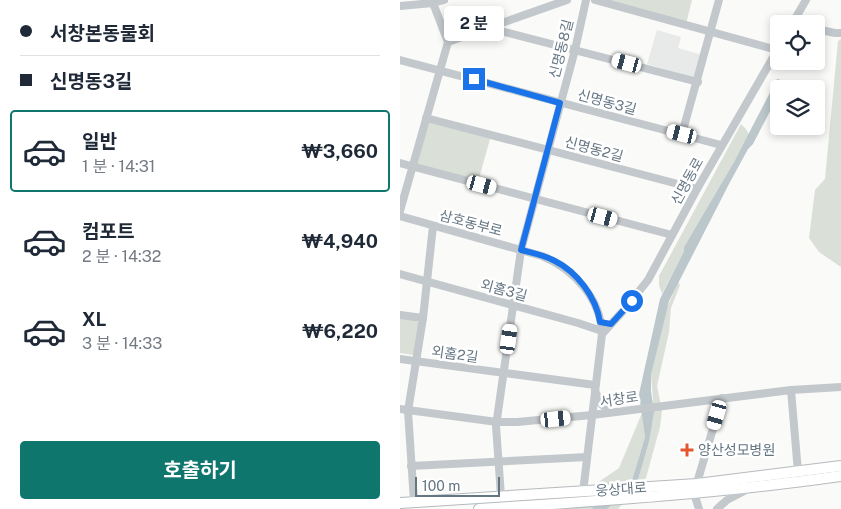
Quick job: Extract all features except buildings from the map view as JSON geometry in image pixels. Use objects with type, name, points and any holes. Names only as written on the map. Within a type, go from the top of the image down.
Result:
[{"type":"main road","name":"웅상대로","points":[[400,503],[501,496],[585,495],[625,499],[841,466]]},
{"type":"main road","name":"웅상대로","points":[[479,509],[632,488],[750,488],[841,476]]},
{"type":"street","points":[[400,6],[444,0]]},
{"type":"street","points":[[448,42],[567,0]]},
{"type":"street","name":"신명동8길","points":[[501,496],[497,422],[521,250],[575,50],[586,0]]},
{"type":"street","points":[[595,0],[770,46]]},
{"type":"street","points":[[682,134],[698,82],[719,0]]},
{"type":"street","points":[[797,15],[806,0]]},
{"type":"street","points":[[400,211],[448,42],[433,3]]},
{"type":"street","points":[[489,28],[698,82]]},
{"type":"street","points":[[825,31],[841,33]]},
{"type":"street","name":"신명동3길","points":[[400,60],[721,145]]},
{"type":"street","name":"신명동로","points":[[602,333],[648,280],[721,145],[770,62]]},
{"type":"street","name":"신명동2길","points":[[426,118],[697,189]]},
{"type":"street","points":[[400,164],[672,235]]},
{"type":"street","name":"삼호동부로","points":[[400,216],[553,260],[572,273],[591,298],[602,333],[587,457],[585,495]]},
{"type":"street","points":[[414,502],[404,410],[416,361],[423,318],[433,226]]},
{"type":"street","name":"외홈3길","points":[[400,274],[578,323],[602,333]]},
{"type":"street","points":[[400,315],[423,318]]},
{"type":"street","points":[[600,322],[611,324]]},
{"type":"street","name":"외홈2길","points":[[400,359],[595,386]]},
{"type":"street","points":[[595,386],[601,404],[611,412]]},
{"type":"street","name":"서창로","points":[[404,410],[497,422],[538,421],[791,390],[841,387]]},
{"type":"street","points":[[791,390],[798,472]]},
{"type":"street","points":[[699,509],[696,489],[722,398]]},
{"type":"street","points":[[411,466],[587,457]]},
{"type":"street","points":[[717,509],[727,500],[750,488]]},
{"type":"shaded area","points":[[599,0],[692,0],[686,24]]},
{"type":"shaded area","points":[[657,30],[681,37],[678,48],[702,55],[696,75],[692,77],[647,64]]},
{"type":"shaded area","points":[[841,39],[841,267],[819,252],[809,238],[815,190],[825,179],[838,41]]},
{"type":"shaded area","points":[[770,93],[770,111],[729,184],[669,301],[651,375],[654,412],[649,442],[638,480],[631,489],[607,509],[591,509],[632,480],[645,437],[639,394],[660,299],[684,251],[684,247],[734,162]]},
{"type":"shaded area","points":[[427,122],[490,139],[478,182],[415,164]]},
{"type":"shaded area","points":[[741,124],[749,134],[684,247],[684,251],[662,294],[659,276]]},
{"type":"shaded area","points":[[678,282],[680,285],[671,308],[669,332],[657,386],[662,410],[660,427],[646,478],[618,509],[607,509],[638,480],[649,442],[653,399],[651,375],[666,310]]},
{"type":"shaded area","points":[[400,318],[414,319],[419,323],[415,354],[413,355],[400,353]]},
{"type":"shaded area","points":[[642,413],[645,437],[632,480],[591,509],[570,509],[600,481],[619,468]]},
{"type":"place","name":"양산성모병원","points":[[687,450]]},
{"type":"route","points":[[474,79],[560,103],[521,250],[553,260],[572,273],[591,298],[600,322],[611,324],[632,301]]}]
